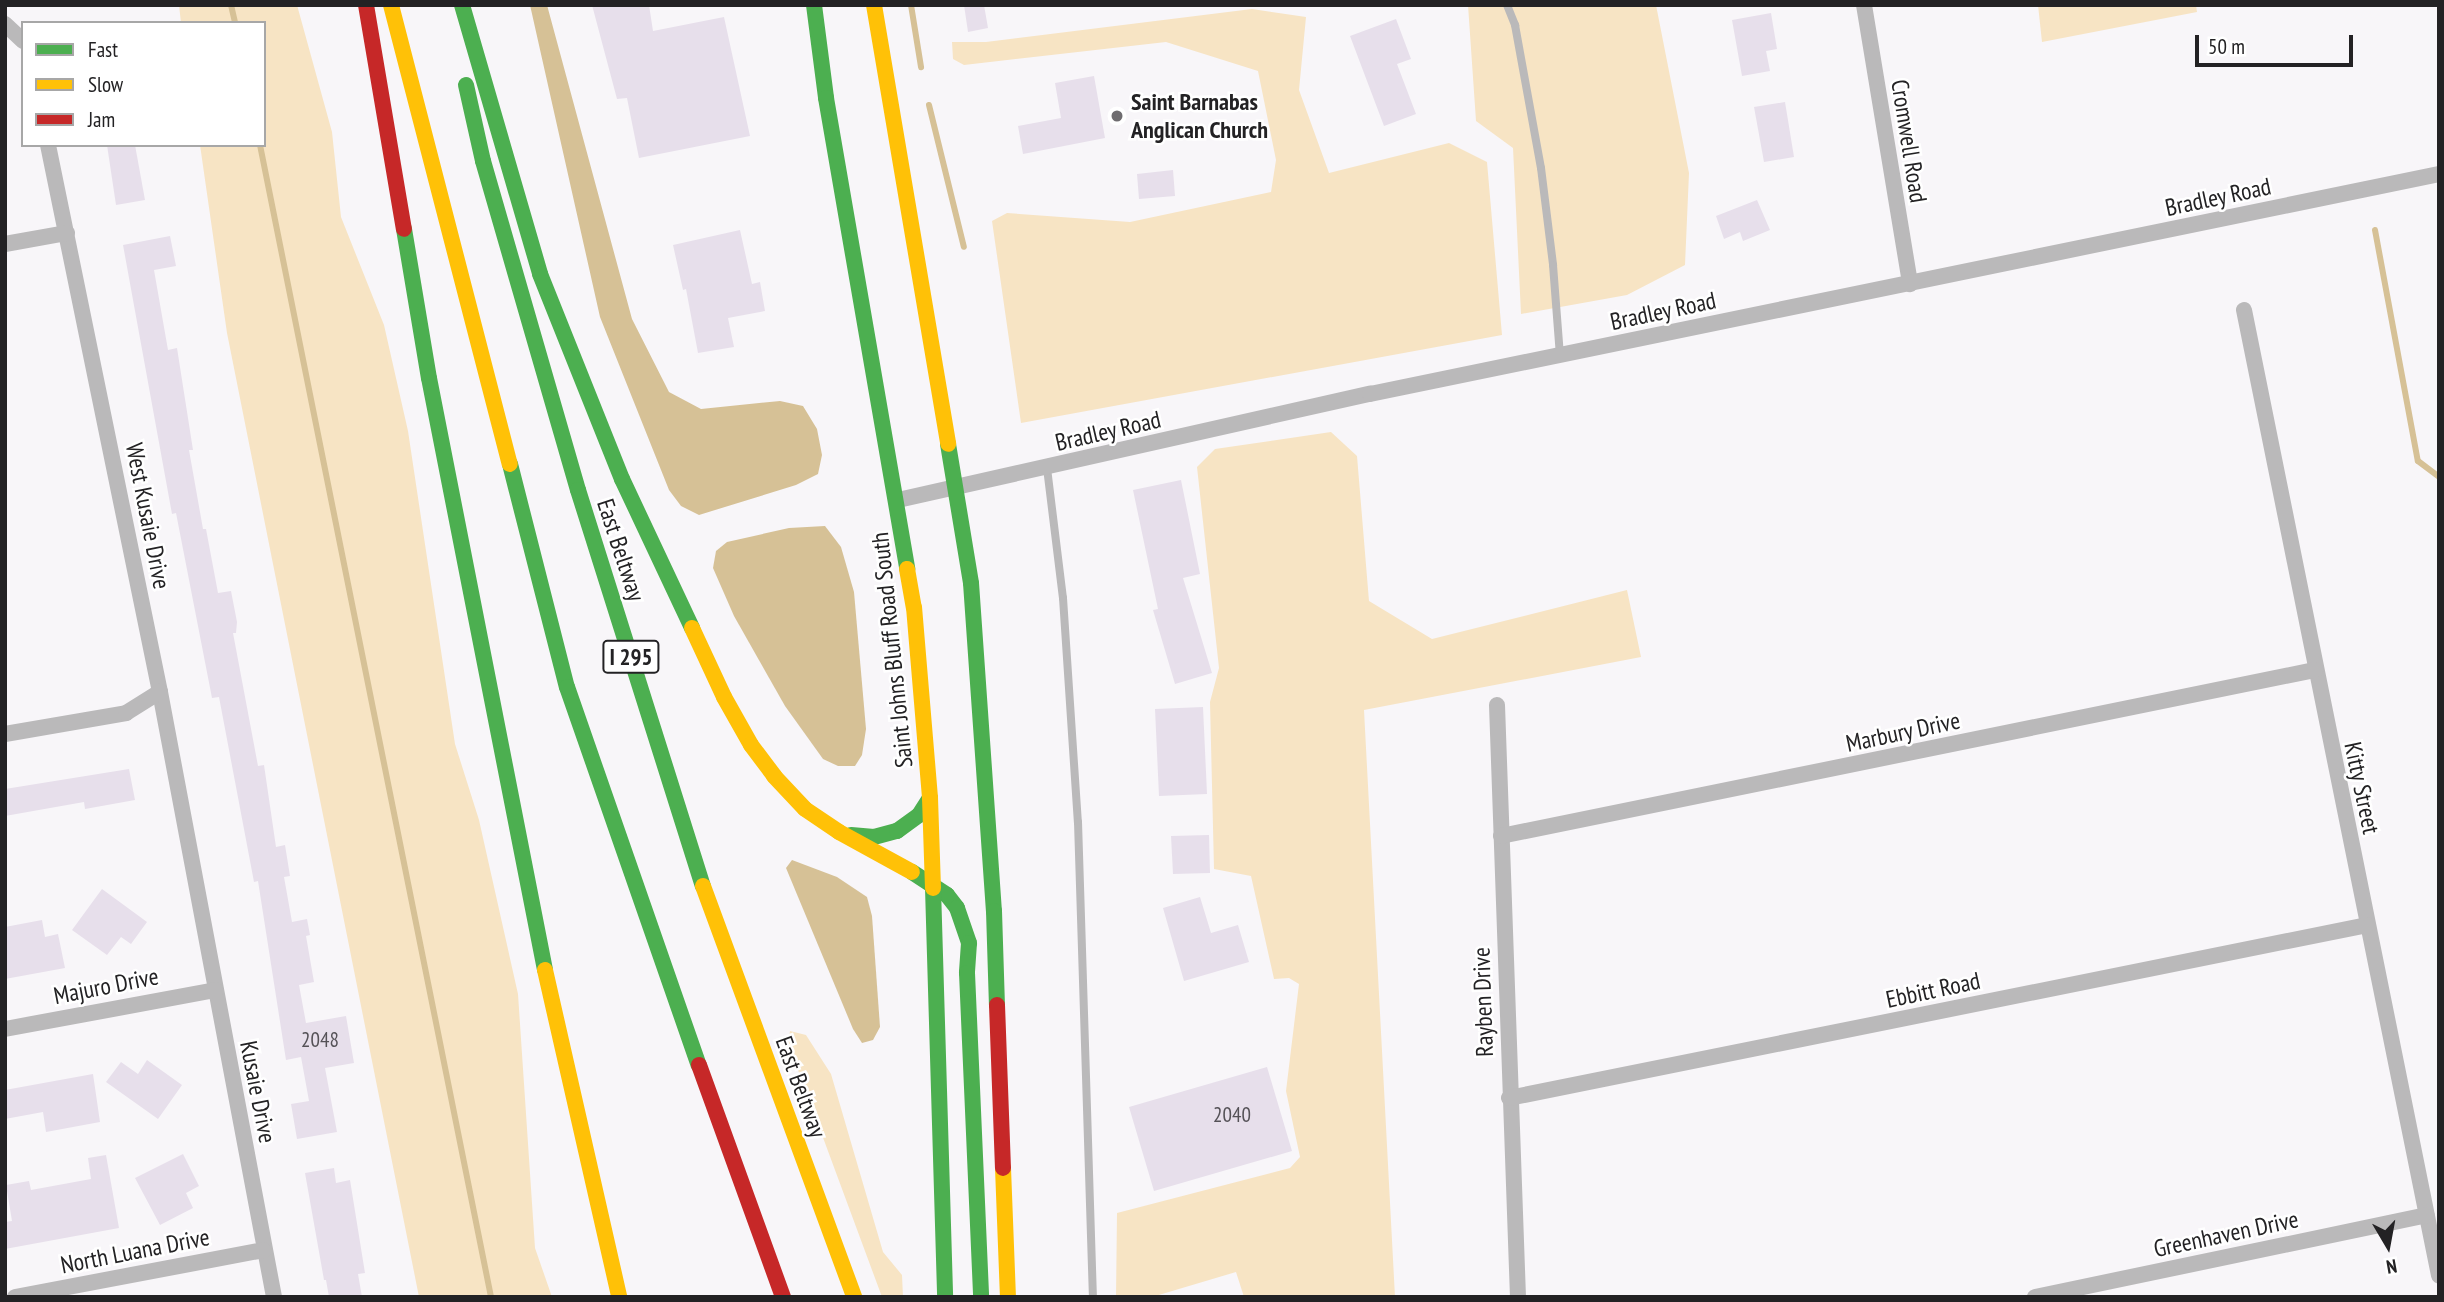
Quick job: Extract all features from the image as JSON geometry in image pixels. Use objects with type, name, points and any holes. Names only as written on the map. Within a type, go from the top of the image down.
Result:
[{"type":"main road","points":[[366,5],[431,391],[530,905],[620,1297]]},
{"type":"main road","name":"I 295","points":[[391,5],[567,687],[740,1183],[783,1297]]},
{"type":"main road","name":"East Beltway","points":[[449,5],[483,161],[578,490],[703,887],[854,1297]]},
{"type":"main road","points":[[462,5],[540,274],[622,479],[709,665],[751,745],[805,808],[839,832],[931,884],[947,895],[957,908],[969,943],[967,974],[981,1297]]},
{"type":"main road","name":"Saint Johns Bluff Road South","points":[[814,5],[826,98],[898,500],[914,607],[930,798],[945,1297]]},
{"type":"main road","points":[[874,5],[971,583],[983,714],[994,911],[1008,1297]]},
{"type":"main road","points":[[839,832],[859,837],[886,835],[908,824],[930,798]]},
{"type":"street","name":"Cromwell Road","points":[[1864,5],[1910,284]]},
{"type":"street","points":[[5,24],[21,39]]},
{"type":"street","name":"West Kusaie Drive","points":[[48,147],[160,692],[198,897]]},
{"type":"street","name":"Bradley Road","points":[[898,500],[1370,394],[2439,174]]},
{"type":"street","points":[[5,244],[67,233]]},
{"type":"street","name":"Kitty Street","points":[[2244,310],[2439,1275]]},
{"type":"street","name":"Marbury Drive","points":[[1501,836],[2315,670]]},
{"type":"street","points":[[5,734],[126,713],[160,692]]},
{"type":"street","name":"Rayben Drive","points":[[1497,705],[1518,1297]]},
{"type":"street","name":"Kusaie Drive","points":[[198,897],[274,1297]]},
{"type":"street","name":"Ebbitt Road","points":[[1509,1098],[2367,925]]},
{"type":"street","name":"Majuro Drive","points":[[5,1029],[215,990]]},
{"type":"street","name":"Greenhaven Drive","points":[[2035,1297],[2426,1215]]},
{"type":"street","name":"North Luana Drive","points":[[15,1297],[264,1250]]},
{"type":"lane","points":[[1507,5],[1515,25],[1541,168],[1553,265],[1560,356]]},
{"type":"lane","points":[[1047,468],[1063,598],[1078,822],[1093,1297]]},
{"type":"shaded area","points":[[179,5],[297,5],[332,132],[341,217],[384,325],[408,431],[455,744],[479,820],[518,994],[535,1248],[552,1297],[419,1297],[227,333],[200,147],[266,147],[266,21],[181,21]]},
{"type":"shaded area","points":[[530,5],[547,5],[632,319],[669,392],[701,409],[780,401],[803,406],[817,429],[822,455],[818,474],[796,485],[699,515],[681,506],[669,490],[600,317]]},
{"type":"shaded area","points":[[1468,5],[1656,5],[1689,173],[1685,265],[1627,295],[1521,314],[1513,148],[1476,121]]},
{"type":"shaded area","points":[[2038,5],[2196,5],[2197,12],[2042,42]]},
{"type":"shaded area","points":[[1252,9],[1306,17],[1299,90],[1329,173],[1449,143],[1487,162],[1502,335],[1021,423],[992,221],[1007,213],[1130,222],[1271,192],[1276,160],[1258,71],[1166,42],[964,65],[953,59],[952,42],[986,42]]},
{"type":"shaded area","points":[[1331,432],[1357,456],[1369,601],[1432,639],[1627,590],[1641,657],[1364,710],[1395,1297],[1244,1297],[1236,1272],[1152,1297],[1116,1297],[1117,1213],[1290,1168],[1300,1157],[1286,1091],[1299,984],[1289,978],[1274,979],[1251,876],[1214,869],[1210,702],[1219,668],[1197,467],[1215,449]]},
{"type":"shaded area","points":[[825,526],[841,547],[854,592],[866,729],[862,755],[855,766],[838,766],[823,759],[785,706],[734,616],[713,568],[716,551],[727,542],[789,528]]},
{"type":"shaded area","points":[[792,860],[837,877],[867,897],[872,916],[880,1027],[873,1040],[862,1043],[853,1029],[786,868]]},
{"type":"shaded area","points":[[790,1031],[806,1035],[831,1074],[883,1252],[902,1275],[903,1297],[882,1297],[788,1043]]},
{"type":"building","points":[[592,5],[649,5],[653,31],[724,17],[750,136],[639,158],[627,98],[617,99]]},
{"type":"building","points":[[964,5],[984,5],[988,28],[968,32]]},
{"type":"building","points":[[1771,13],[1777,49],[1766,51],[1770,71],[1742,76],[1732,20]]},
{"type":"building","points":[[1396,19],[1411,59],[1397,64],[1416,114],[1384,126],[1350,36]]},
{"type":"building","points":[[1094,76],[1105,138],[1023,154],[1018,126],[1061,118],[1055,83]]},
{"type":"building","points":[[1785,102],[1794,157],[1764,162],[1754,107]]},
{"type":"building","points":[[107,147],[135,147],[145,200],[116,205]]},
{"type":"building","points":[[1173,170],[1175,196],[1139,199],[1137,174]]},
{"type":"building","points":[[1757,200],[1770,230],[1743,241],[1740,232],[1724,239],[1716,216]]},
{"type":"building","points":[[740,230],[752,284],[760,282],[765,311],[728,318],[734,347],[698,353],[686,289],[683,290],[673,245]]},
{"type":"building","points":[[170,236],[176,266],[154,270],[168,350],[177,348],[193,450],[189,450],[203,529],[206,529],[218,593],[231,591],[237,622],[236,633],[233,633],[258,766],[264,765],[276,847],[285,845],[290,876],[284,877],[292,922],[307,919],[310,935],[306,936],[314,982],[299,985],[306,1023],[346,1016],[354,1063],[325,1068],[337,1132],[297,1139],[291,1104],[309,1101],[301,1057],[286,1060],[258,881],[254,882],[219,697],[212,698],[176,513],[172,514],[123,245]]},
{"type":"building","points":[[1181,480],[1200,574],[1183,578],[1212,673],[1175,684],[1153,610],[1158,609],[1133,490]]},
{"type":"building","points":[[1203,707],[1207,794],[1159,796],[1155,709]]},
{"type":"building","points":[[129,769],[135,800],[85,809],[84,802],[5,816],[5,789]]},
{"type":"building","points":[[1209,835],[1210,873],[1173,874],[1171,836]]},
{"type":"building","points":[[102,889],[147,922],[131,944],[121,937],[107,955],[72,930]]},
{"type":"building","points":[[1200,897],[1211,933],[1238,925],[1249,962],[1184,981],[1163,908]]},
{"type":"building","points":[[42,920],[45,937],[58,934],[65,968],[5,979],[5,927]]},
{"type":"building","points":[[147,1060],[182,1085],[158,1119],[106,1082],[121,1062],[138,1074]]},
{"type":"building","points":[[1267,1067],[1292,1151],[1154,1191],[1129,1107]]},
{"type":"building","points":[[93,1074],[100,1122],[46,1132],[43,1112],[5,1119],[5,1090]]},
{"type":"building","points":[[183,1154],[199,1186],[186,1193],[193,1208],[160,1225],[135,1178]]},
{"type":"building","points":[[106,1155],[119,1228],[5,1249],[5,1222],[12,1221],[6,1185],[29,1181],[31,1190],[91,1179],[88,1158]]},
{"type":"building","points":[[334,1168],[336,1183],[350,1180],[365,1273],[358,1274],[362,1297],[329,1297],[324,1280],[305,1173]]},
{"type":"waterway","points":[[231,5],[235,21]]},
{"type":"waterway","points":[[911,5],[921,67]]},
{"type":"waterway","points":[[929,105],[964,247]]},
{"type":"waterway","points":[[260,147],[491,1297]]},
{"type":"waterway","points":[[2375,230],[2418,461],[2439,477]]},
{"type":"traffic: fast","points":[[462,5],[540,274],[622,479],[692,628]]},
{"type":"traffic: fast","points":[[814,5],[826,98],[907,569]]},
{"type":"traffic: fast","points":[[466,85],[483,161],[578,490],[703,886]]},
{"type":"traffic: fast","points":[[404,229],[429,378],[545,970]]},
{"type":"traffic: fast","points":[[948,444],[971,583],[994,911],[997,1005]]},
{"type":"traffic: fast","points":[[510,464],[567,687],[699,1065]]},
{"type":"traffic: fast","points":[[851,835],[874,837],[897,831],[919,815],[930,798]]},
{"type":"traffic: fast","points":[[912,872],[947,895],[957,908],[969,943],[967,973],[981,1297]]},
{"type":"traffic: fast","points":[[933,888],[945,1297]]},
{"type":"traffic: slow","points":[[391,5],[510,464]]},
{"type":"traffic: slow","points":[[874,5],[948,444]]},
{"type":"traffic: slow","points":[[907,569],[914,607],[930,798],[933,888]]},
{"type":"traffic: slow","points":[[692,628],[724,697],[751,745],[774,776],[805,809],[839,832],[912,872]]},
{"type":"traffic: slow","points":[[703,886],[854,1297]]},
{"type":"traffic: slow","points":[[545,970],[619,1297]]},
{"type":"traffic: slow","points":[[1003,1168],[1008,1297]]},
{"type":"traffic: jam","points":[[366,5],[404,229]]},
{"type":"traffic: jam","points":[[997,1005],[1003,1168]]},
{"type":"traffic: jam","points":[[699,1065],[783,1297]]},
{"type":"place","name":"Saint Barnabas Anglican Church","points":[[1117,116]]}]
